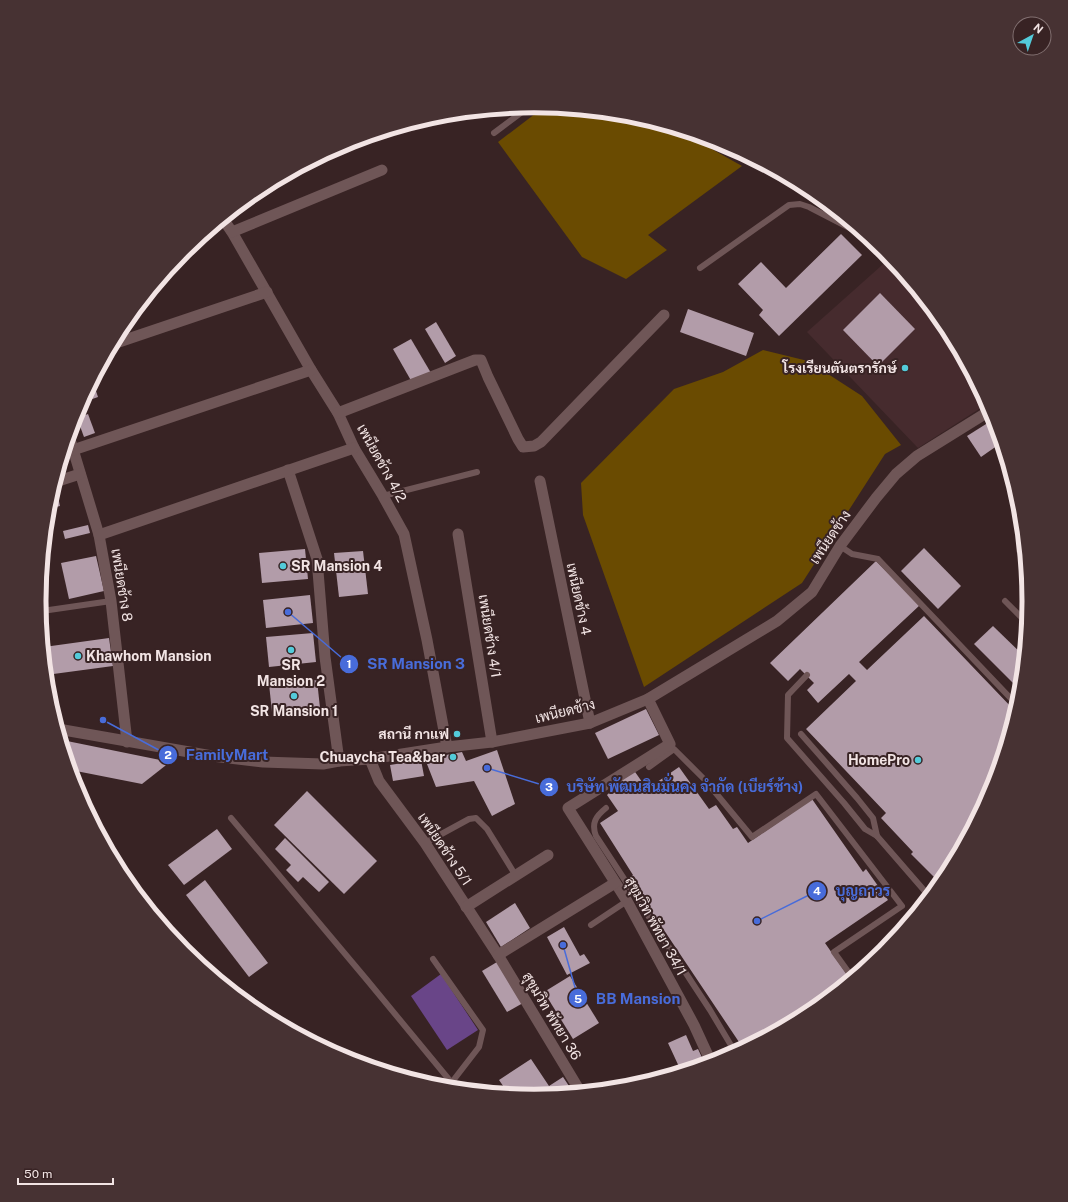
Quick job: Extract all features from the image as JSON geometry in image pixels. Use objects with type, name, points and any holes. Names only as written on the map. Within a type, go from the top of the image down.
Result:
[{"type":"street","points":[[232,232],[382,170]]},
{"type":"street","name":"เพนียดช้าง 4/2","points":[[226,223],[311,370],[338,413],[354,448],[404,534],[427,640],[447,747]]},
{"type":"street","points":[[121,341],[267,292]]},
{"type":"street","points":[[338,413],[475,360],[481,360],[518,439],[523,447],[534,446],[541,442],[664,315]]},
{"type":"street","points":[[73,450],[311,370]]},
{"type":"street","name":"เพนียดช้าง","points":[[64,730],[212,756],[263,762],[323,764],[492,742],[590,723],[648,699],[777,621],[812,592],[840,546],[896,474],[917,456],[985,413]]},
{"type":"street","name":"เพนียดช้าง 8","points":[[72,445],[98,535],[111,601],[127,742]]},
{"type":"street","points":[[98,535],[354,448]]},
{"type":"street","points":[[288,470],[317,559],[325,657],[339,761]]},
{"type":"street","points":[[62,480],[80,474]]},
{"type":"street","name":"เพนียดช้าง 4","points":[[540,481],[590,723]]},
{"type":"street","name":"เพนียดช้าง 4/1","points":[[458,534],[492,742]]},
{"type":"street","name":"สุขุมวิท พัทยา 34/1","points":[[648,699],[670,744],[568,808],[627,901],[694,1025],[709,1057]]},
{"type":"street","name":"เพนียดช้าง 5/1","points":[[370,759],[379,781],[425,843],[498,955]]},
{"type":"street","points":[[466,908],[548,855]]},
{"type":"street","points":[[498,955],[615,883]]},
{"type":"street","name":"สุขุมวิท พัทยา 36","points":[[498,955],[577,1087]]},
{"type":"lane","points":[[494,133],[520,113]]},
{"type":"lane","points":[[700,268],[789,205],[800,204],[840,221]]},
{"type":"lane","points":[[383,496],[477,472]]},
{"type":"lane","points":[[840,546],[852,554],[878,559],[1012,699]]},
{"type":"lane","points":[[49,610],[111,601]]},
{"type":"lane","points":[[1005,602],[1021,618]]},
{"type":"lane","points":[[807,676],[788,695],[787,738],[866,829],[877,836],[925,892]]},
{"type":"lane","points":[[801,734],[873,818],[877,836]]},
{"type":"lane","points":[[649,767],[674,749],[705,780],[752,837],[816,794],[902,906],[834,952],[849,973]]},
{"type":"lane","points":[[606,808],[595,819],[594,825],[596,836],[710,1010],[732,1047]]},
{"type":"lane","points":[[231,818],[452,1082],[479,1047],[483,1030],[433,960]]},
{"type":"lane","points":[[425,843],[469,819],[476,818],[487,829],[516,876]]},
{"type":"lane","points":[[591,926],[627,901]]},
{"type":"shaded area","points":[[536,113],[598,117],[629,122],[691,139],[742,166],[648,235],[667,250],[626,279],[582,257],[498,142]]},
{"type":"shaded area","name":"โรงเรียนตันตรารักษ์","points":[[885,262],[901,279],[940,330],[957,357],[982,407],[918,448],[807,332]]},
{"type":"shaded area","points":[[763,350],[808,361],[862,396],[901,445],[885,454],[802,583],[644,687],[583,515],[581,483],[674,389],[723,372]]},
{"type":"shaded area","points":[[441,974],[478,1030],[447,1050],[411,996]]},
{"type":"building","points":[[841,234],[862,255],[779,336],[759,315],[763,310],[738,284],[761,262],[786,288]]},
{"type":"building","points":[[880,293],[915,329],[878,366],[843,330]]},
{"type":"building","points":[[688,309],[754,333],[746,356],[680,332]]},
{"type":"building","points":[[436,322],[456,356],[445,363],[425,329]]},
{"type":"building","points":[[411,339],[431,373],[413,384],[393,349]]},
{"type":"building","points":[[95,388],[98,397],[89,400]]},
{"type":"building","points":[[88,414],[95,433],[84,437],[79,424],[82,416]]},
{"type":"building","points":[[988,423],[997,446],[981,457],[967,436]]},
{"type":"building","points":[[58,496],[60,506],[55,507]]},
{"type":"building","points":[[88,525],[90,533],[65,539],[63,531]]},
{"type":"building","points":[[924,548],[961,586],[938,609],[901,571]]},
{"type":"building","name":"SR Mansion 4","points":[[305,549],[308,579],[262,583],[259,553]]},
{"type":"building","points":[[363,551],[368,594],[339,597],[334,553]]},
{"type":"building","points":[[96,556],[104,591],[69,599],[61,563]]},
{"type":"building","name":"HomePro","points":[[876,561],[920,605],[859,662],[867,670],[924,616],[1010,706],[996,758],[985,788],[957,845],[937,876],[936,875],[934,877],[911,854],[913,852],[881,818],[886,813],[806,729],[856,681],[849,674],[818,703],[807,690],[814,683],[800,669],[788,681],[770,663]]},
{"type":"building","points":[[310,595],[313,623],[266,628],[263,600]]},
{"type":"building","points":[[993,626],[1019,651],[1015,685],[974,644]]},
{"type":"building","name":"SR Mansion 2","points":[[313,633],[316,662],[269,667],[266,637]]},
{"type":"building","name":"Khawhom Mansion","points":[[109,638],[113,666],[51,674],[48,646]]},
{"type":"building","name":"SR Mansion 1","points":[[317,680],[320,708],[272,712],[269,684]]},
{"type":"building","points":[[646,709],[659,735],[608,759],[595,733]]},
{"type":"building","points":[[67,741],[170,762],[142,784],[77,771]]},
{"type":"building","points":[[497,750],[515,804],[492,816],[474,781],[436,787],[425,759],[462,752],[466,761]]},
{"type":"building","points":[[421,760],[424,776],[393,781],[390,765]]},
{"type":"building","points":[[679,767],[709,809],[716,805],[733,829],[737,827],[748,843],[812,799],[863,872],[866,869],[888,900],[825,943],[847,975],[805,1007],[778,1024],[740,1043],[629,878],[633,875],[600,823],[618,811],[607,795],[633,769],[647,789]]},
{"type":"building","points":[[307,791],[377,861],[344,894],[274,825]]},
{"type":"building","points":[[217,829],[232,849],[184,885],[168,865]]},
{"type":"building","points":[[285,838],[329,882],[319,892],[303,877],[298,882],[286,870],[291,865],[275,849]]},
{"type":"building","points":[[205,880],[268,963],[249,977],[186,895]]},
{"type":"building","points":[[515,903],[530,928],[501,947],[486,922]]},
{"type":"building","points":[[564,927],[580,956],[584,954],[590,963],[567,975],[547,937]]},
{"type":"building","points":[[497,962],[523,1003],[507,1012],[482,971]]},
{"type":"building","points":[[570,976],[599,1023],[573,1039],[544,992]]},
{"type":"building","points":[[686,1035],[693,1051],[698,1049],[703,1059],[679,1067],[668,1043]]},
{"type":"building","points":[[531,1059],[549,1086],[563,1077],[570,1088],[505,1088],[499,1080]]},
{"type":"place","name":"โรงเรียนตันตรารักษ์","points":[[905,368]]},
{"type":"place","name":"SR Mansion 4","points":[[283,566]]},
{"type":"place","name":"SR Mansion 3","points":[[288,612]]},
{"type":"place","name":"SR Mansion 2","points":[[291,650]]},
{"type":"place","name":"Khawhom Mansion","points":[[78,656]]},
{"type":"place","name":"SR Mansion 1","points":[[294,696]]},
{"type":"place","name":"FamilyMart","points":[[103,720]]},
{"type":"place","name":"สถานี กาแฟ","points":[[457,734]]},
{"type":"place","name":"Chuaycha Tea&bar","points":[[453,757]]},
{"type":"place","name":"HomePro","points":[[918,760]]},
{"type":"place","name":"บริษัท พัฒนสินมั่นคง จำกัด (เบียร์ช้าง)","points":[[487,768]]},
{"type":"place","name":"บุญถาวร","points":[[757,921]]},
{"type":"place","name":"BB Mansion","points":[[563,945]]}]
